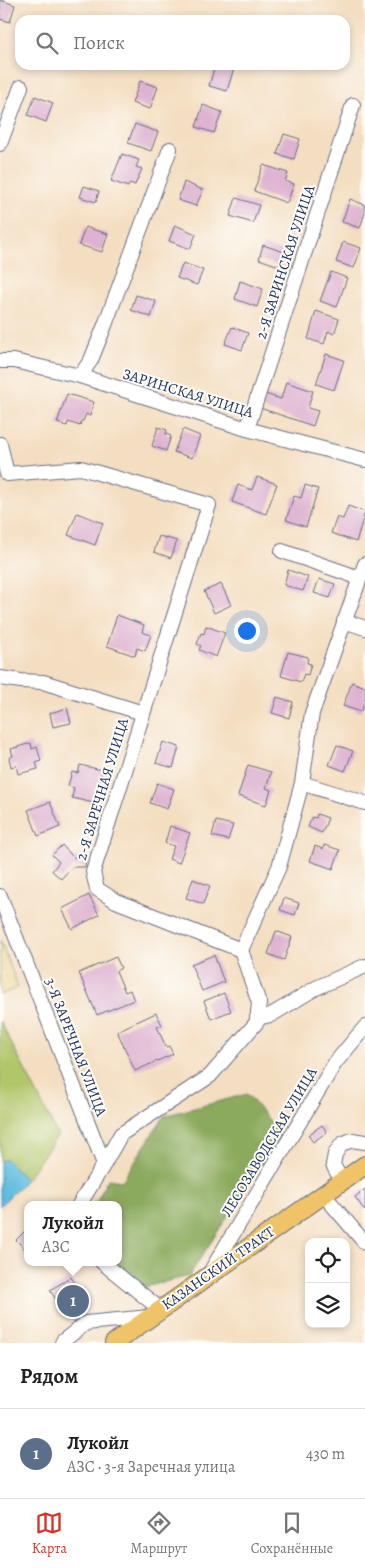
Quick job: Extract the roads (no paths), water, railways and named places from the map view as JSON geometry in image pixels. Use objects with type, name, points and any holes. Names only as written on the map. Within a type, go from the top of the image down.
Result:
[{"type":"main road","name":"КАЗАНСКИЙ ТРАКТ","points":[[114,1343],[365,1165]]},
{"type":"street","points":[[0,144],[21,87]]},
{"type":"street","name":"2-Я ЗАРИНСКАЯ УЛИЦА","points":[[247,429],[353,105]]},
{"type":"street","points":[[80,376],[91,360],[105,325],[170,148]]},
{"type":"street","name":"ЗАРИНСКАЯ УЛИЦА","points":[[0,361],[14,361],[80,376],[247,429],[365,460]]},
{"type":"street","name":"2-Я ЗАРЕЧНАЯ УЛИЦА","points":[[0,444],[7,474],[81,468],[209,505],[93,872],[97,889],[116,901],[241,950]]},
{"type":"street","points":[[282,551],[360,578]]},
{"type":"street","points":[[81,1201],[121,1134],[210,1076],[256,1022],[259,1003],[241,950],[279,867],[302,783],[312,713],[365,564]]},
{"type":"street","points":[[344,622],[365,628]]},
{"type":"street","points":[[0,678],[43,682],[143,713]]},
{"type":"street","points":[[302,783],[365,803]]},
{"type":"street","name":"3-Я ЗАРЕЧНАЯ УЛИЦА","points":[[0,896],[104,1164]]},
{"type":"street","points":[[257,1018],[271,1015],[316,988],[365,966]]},
{"type":"street","name":"ЛЕСОЗАВОДСКАЯ УЛИЦА","points":[[206,1279],[335,1063],[365,1027]]},
{"type":"street","points":[[342,1181],[333,1165],[335,1154],[342,1144],[352,1140],[365,1142]]},
{"type":"street","points":[[324,1194],[365,1243]]},
{"type":"street","points":[[106,1266],[154,1313]]},
{"type":"street","points":[[62,1343],[62,1340],[86,1324],[154,1313]]},
{"type":"street","points":[[132,1343],[154,1313]]},
{"type":"water","points":[[6,1159],[26,1180],[0,1206],[0,1161]]},
{"type":"place","name":"Лукойл","points":[[73,1301]]}]
